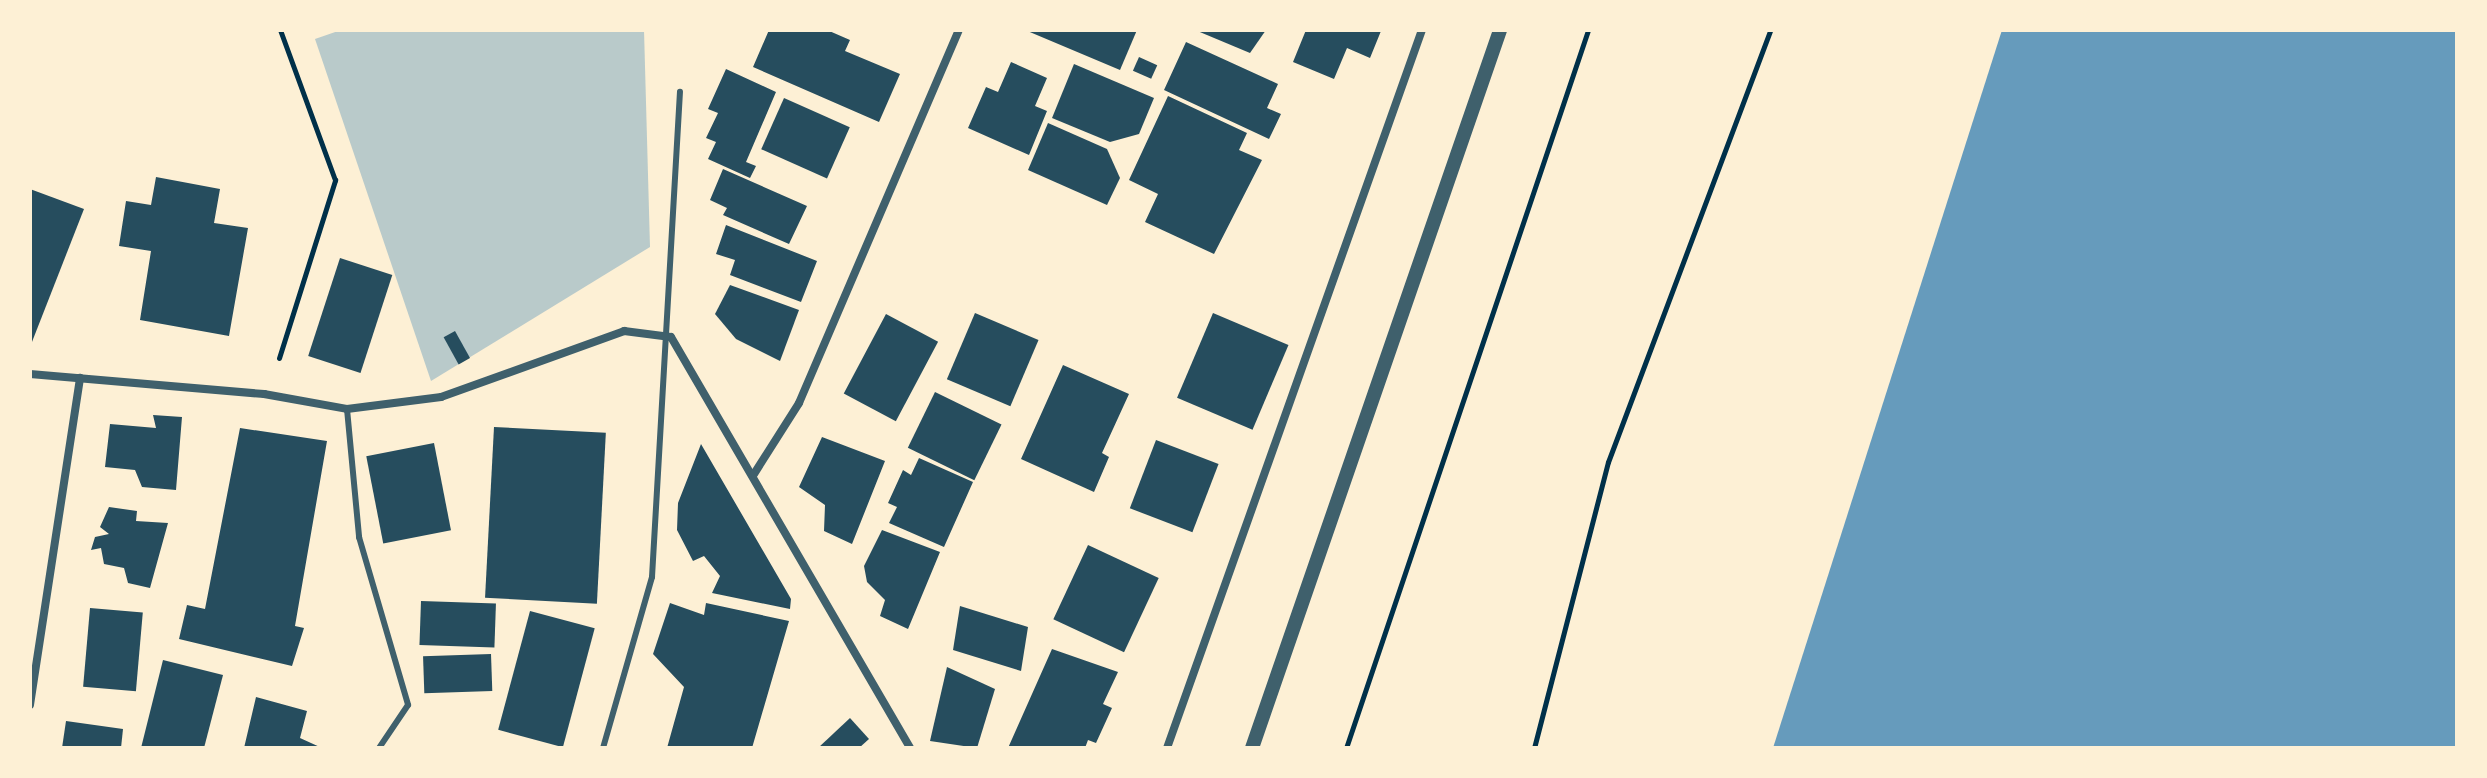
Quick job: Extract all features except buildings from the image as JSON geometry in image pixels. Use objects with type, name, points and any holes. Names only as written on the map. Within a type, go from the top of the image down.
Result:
[{"type":"street","points":[[754,474],[799,403],[959,30]]},
{"type":"street","points":[[1167,748],[1422,30]]},
{"type":"street","points":[[1252,748],[1500,30]]},
{"type":"street","points":[[30,374],[264,394],[347,409],[441,397],[624,331],[671,337],[754,474],[910,748]]},
{"type":"street","points":[[30,705],[80,378]]},
{"type":"lane","points":[[603,748],[652,577],[671,337],[680,92]]},
{"type":"lane","points":[[347,409],[359,537],[408,705],[379,748]]},
{"type":"path","points":[[264,394],[335,180],[280,30]]},
{"type":"path","points":[[1346,748],[1588,30]]},
{"type":"path","points":[[1534,748],[1608,462],[1770,30]]},
{"type":"shaded area","points":[[341,30],[644,30],[650,247],[431,381],[315,39]]},
{"type":"water","points":[[2002,30],[2457,30],[2457,748],[1773,748]]}]
